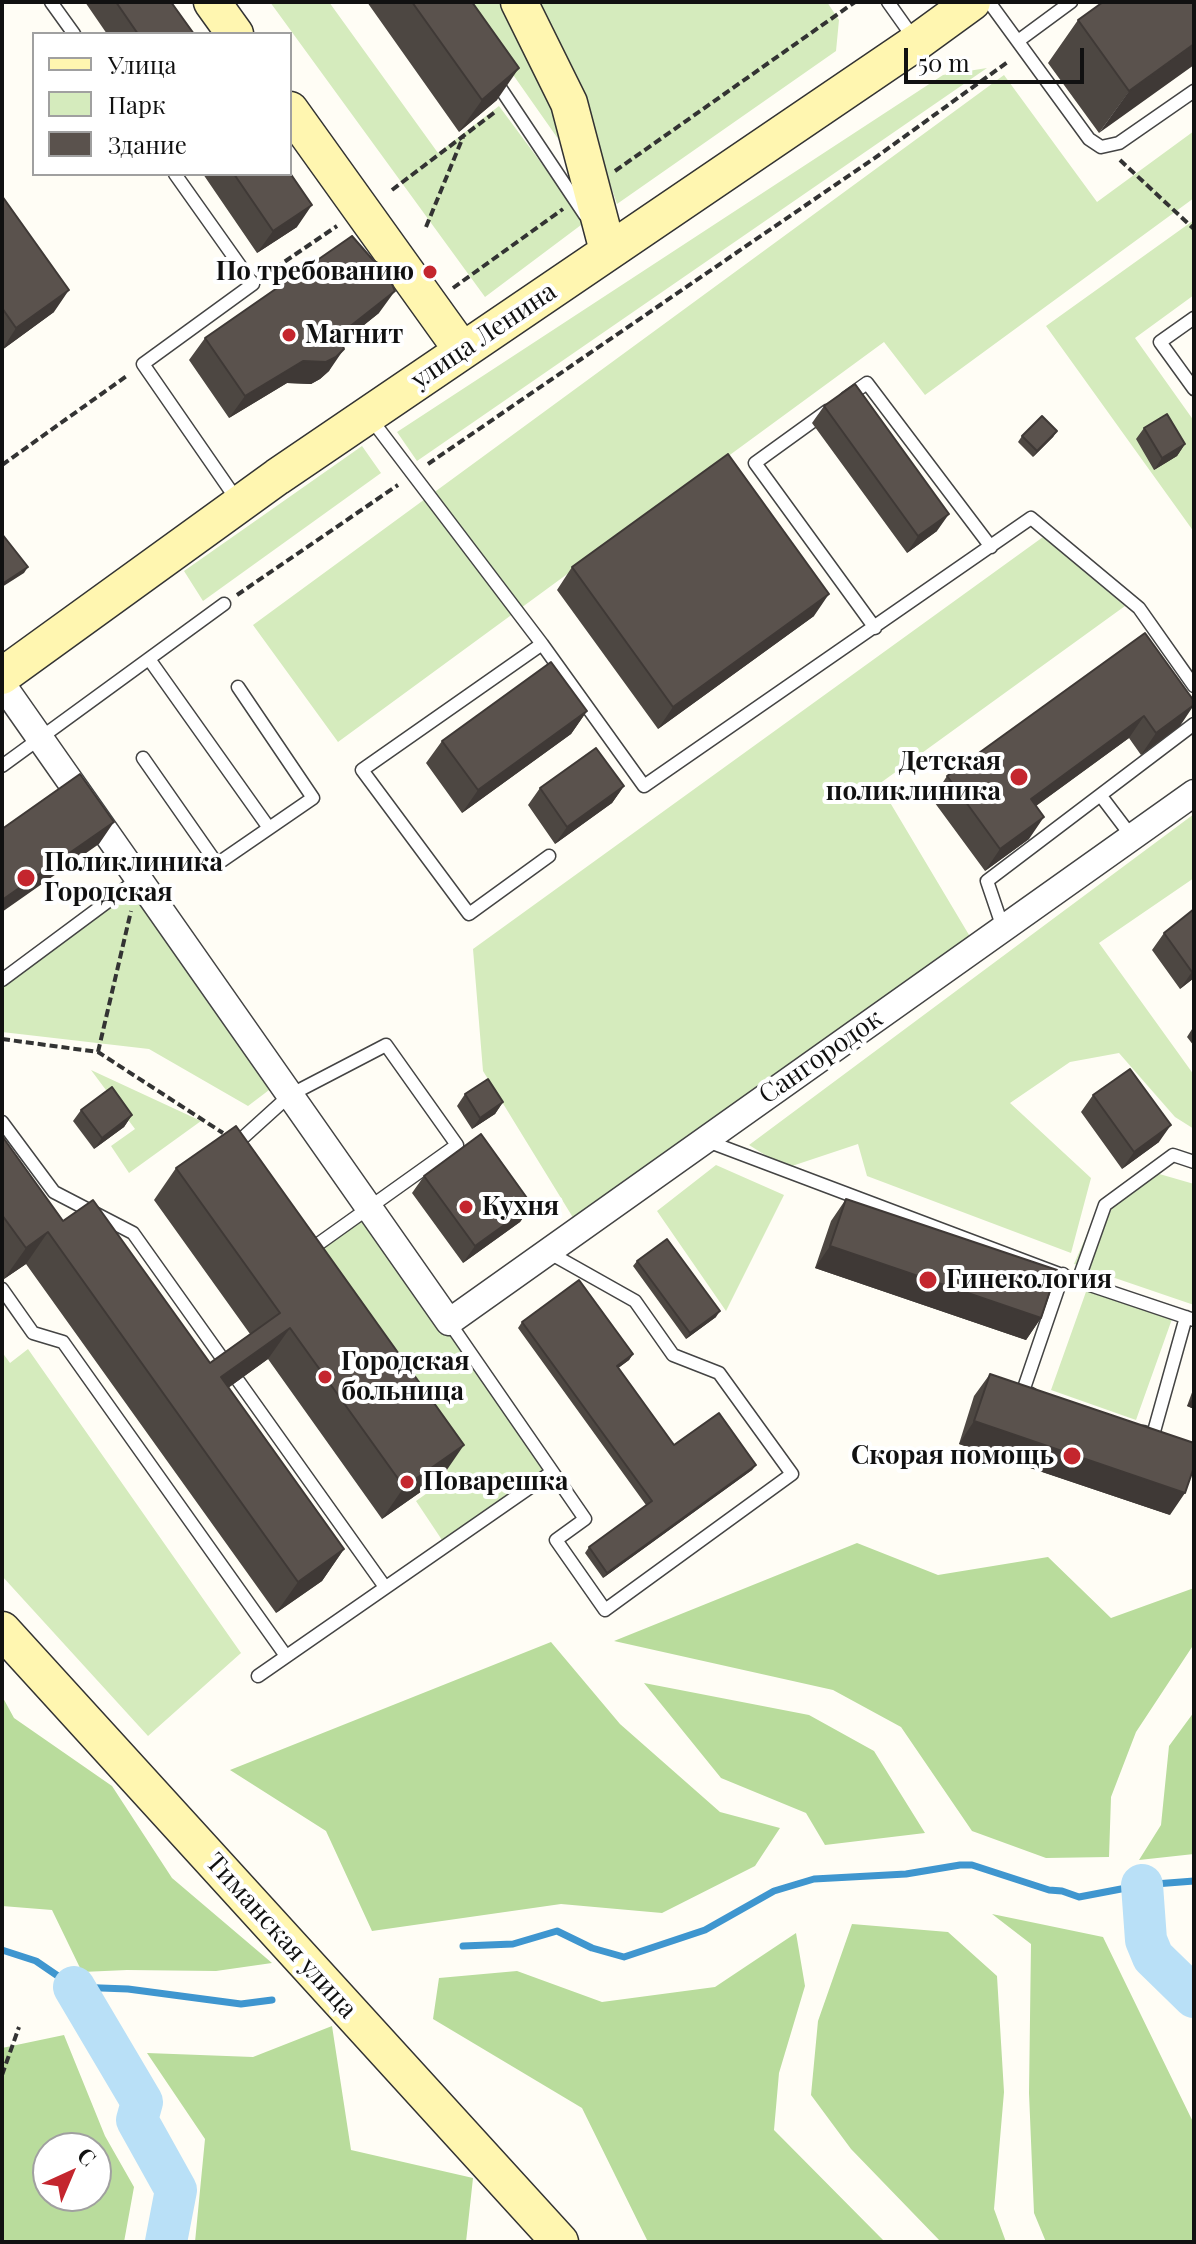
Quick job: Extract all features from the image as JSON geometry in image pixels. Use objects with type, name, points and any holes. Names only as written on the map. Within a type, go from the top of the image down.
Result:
[{"type":"street","points":[[212,2],[234,32]]},
{"type":"street","points":[[519,2],[569,103],[583,194],[608,251]]},
{"type":"street","name":"улица Ленина","points":[[2,676],[368,415],[972,2]]},
{"type":"street","points":[[292,113],[462,350]]},
{"type":"street","points":[[2,684],[449,1322]]},
{"type":"street","name":"Сангородок","points":[[449,1322],[1194,793]]},
{"type":"street","name":"Тиманская улица","points":[[2,1630],[560,2242]]},
{"type":"lane","points":[[51,2],[73,32]]},
{"type":"lane","points":[[888,2],[917,42]]},
{"type":"lane","points":[[989,2],[1095,144],[1106,147],[1119,143],[1194,91]]},
{"type":"lane","points":[[1021,46],[1071,2]]},
{"type":"lane","points":[[485,64],[509,101],[583,194]]},
{"type":"lane","points":[[176,176],[253,284],[143,364],[240,505]]},
{"type":"lane","points":[[1194,318],[1160,342],[1194,389]]},
{"type":"lane","points":[[875,628],[755,463],[867,383],[991,547]]},
{"type":"lane","points":[[368,415],[542,644],[644,786],[1031,518],[1139,608],[1194,686]]},
{"type":"lane","points":[[2,766],[224,604]]},
{"type":"lane","points":[[542,644],[362,770],[469,914],[549,856]]},
{"type":"lane","points":[[149,659],[269,828]]},
{"type":"lane","points":[[143,758],[217,864],[313,798],[238,687]]},
{"type":"lane","points":[[1003,928],[987,881],[1194,724]]},
{"type":"lane","points":[[1101,796],[1132,837]]},
{"type":"lane","points":[[2,980],[138,879]]},
{"type":"lane","points":[[386,1045],[457,1145],[314,1247],[237,1143],[290,1095],[386,1045]]},
{"type":"lane","points":[[2,1122],[54,1192],[133,1233],[385,1587]]},
{"type":"lane","points":[[704,1140],[1078,1281],[1190,1318],[1153,1435],[1124,1426]]},
{"type":"lane","points":[[1078,1281],[1105,1205],[1173,1155],[1194,1162]]},
{"type":"lane","points":[[449,1322],[585,1519],[556,1540],[605,1610],[792,1474],[719,1373],[673,1355],[635,1301],[547,1252]]},
{"type":"lane","points":[[1038,1396],[1023,1391],[1063,1274]]},
{"type":"lane","points":[[2,1289],[33,1333],[63,1342],[286,1656]]},
{"type":"lane","points":[[258,1676],[552,1472]]},
{"type":"path","points":[[430,306],[855,2]]},
{"type":"path","points":[[224,604],[879,155],[1021,46]]},
{"type":"path","points":[[392,190],[509,101]]},
{"type":"path","points":[[426,227],[463,137]]},
{"type":"path","points":[[1106,147],[1194,229]]},
{"type":"path","points":[[253,284],[361,209]]},
{"type":"path","points":[[2,465],[143,364]]},
{"type":"path","points":[[98,1052],[138,879]]},
{"type":"path","points":[[2,1039],[98,1052],[237,1143]]},
{"type":"path","points":[[2,2075],[19,2027]]},
{"type":"green space","points":[[270,2],[329,2],[438,153],[499,106],[585,222],[485,297]]},
{"type":"green space","points":[[462,2],[502,2],[544,78],[561,143]]},
{"type":"green space","points":[[531,2],[827,2],[839,20],[836,51],[617,204],[580,97]]},
{"type":"green space","points":[[987,68],[417,461],[397,432],[943,75]]},
{"type":"green space","points":[[1004,75],[1097,202],[1194,131],[1194,198],[925,395],[884,342],[338,742],[253,625]]},
{"type":"green space","points":[[1194,220],[1194,295],[1135,338],[1194,421],[1194,532],[1046,326]]},
{"type":"green space","points":[[362,446],[381,473],[203,601],[184,571]]},
{"type":"green space","points":[[1043,537],[1125,606],[879,784],[975,945],[580,1229],[483,1071],[473,949]]},
{"type":"green space","points":[[1194,814],[1194,878],[1099,943],[1194,1075],[1194,1129],[1175,1117],[1119,1053],[1070,1062],[1010,1103],[1091,1178],[1071,1253],[867,1176],[858,1144],[786,1168],[749,1145]]},
{"type":"green space","points":[[137,887],[277,1084],[248,1106],[149,1049],[2,1032],[2,987]]},
{"type":"green space","points":[[91,1070],[201,1121],[129,1173],[111,1146],[135,1129]]},
{"type":"green space","points":[[716,1165],[784,1195],[726,1311],[657,1211]]},
{"type":"green space","points":[[1149,1171],[1194,1184],[1194,1305],[1074,1264],[1098,1209]]},
{"type":"green space","points":[[366,1211],[547,1472],[444,1543],[416,1501],[451,1476],[300,1257]]},
{"type":"green space","points":[[1087,1289],[1172,1319],[1136,1420],[1051,1390]]},
{"type":"green space","points":[[28,1349],[241,1653],[148,1736],[2,1576],[2,1352],[10,1363]]},
{"type":"green space","points":[[857,1543],[938,1575],[1048,1557],[1111,1618],[1194,1588],[1194,1644],[1136,1732],[1111,1797],[1109,1857],[1046,1858],[972,1831],[901,1727],[833,1690],[614,1641]]},
{"type":"green space","points":[[551,1642],[620,1724],[720,1812],[780,1828],[755,1866],[662,1913],[561,1904],[372,1931],[326,1831],[230,1770]]},
{"type":"green space","points":[[644,1683],[809,1715],[874,1751],[925,1833],[825,1845],[806,1813],[721,1778]]},
{"type":"green space","points":[[2,1696],[14,1718],[112,1786],[172,1878],[272,1963],[216,1971],[82,1972],[52,1910],[2,1906]]},
{"type":"green space","points":[[1194,1712],[1194,1854],[1139,1860],[1161,1825],[1169,1746]]},
{"type":"green space","points":[[992,1914],[1103,1937],[1194,2124],[1194,2242],[1046,2242],[1034,2213],[1029,2093],[1031,1944]]},
{"type":"green space","points":[[852,1924],[948,1932],[997,1976],[1004,2092],[994,2209],[1006,2242],[941,2242],[851,2149],[811,2095],[818,2021]]},
{"type":"green space","points":[[796,1933],[805,1986],[779,2073],[774,2130],[885,2242],[648,2242],[582,2108],[433,2019],[439,1978],[517,1971],[602,2002],[715,1987]]},
{"type":"green space","points":[[332,2026],[351,2150],[473,2178],[466,2242],[195,2242],[205,2139],[147,2053],[253,2057]]},
{"type":"green space","points":[[64,2035],[103,2132],[32,2132],[32,2212],[112,2212],[112,2148],[134,2187],[124,2242],[2,2242],[2,2048]]},
{"type":"building","points":[[116,2],[171,2],[193,32],[137,32]]},
{"type":"building","points":[[412,2],[472,2],[519,68],[482,100]]},
{"type":"building","points":[[1103,2],[1194,2],[1194,44],[1129,91],[1078,20]]},
{"type":"building","points":[[235,176],[292,176],[312,205],[273,231]]},
{"type":"building","points":[[2,196],[69,290],[16,328],[2,308]]},
{"type":"building","name":"Магнит","points":[[352,236],[394,279],[392,284],[395,291],[339,335],[344,349],[336,357],[326,362],[303,361],[245,396],[205,338]]},
{"type":"building","points":[[855,384],[949,514],[918,536],[824,406]]},
{"type":"building","points":[[1167,414],[1185,444],[1162,458],[1144,428]]},
{"type":"building","points":[[1042,416],[1057,431],[1037,451],[1022,436]]},
{"type":"building","points":[[728,454],[829,594],[673,707],[572,567]]},
{"type":"building","points":[[2,534],[28,567],[2,584]]},
{"type":"building","name":"Детская поликлиника","points":[[1145,633],[1194,705],[1156,733],[1144,716],[1031,799],[1044,817],[1000,849],[947,776]]},
{"type":"building","points":[[551,662],[587,711],[478,790],[442,741]]},
{"type":"building","points":[[596,748],[624,786],[567,827],[540,788]]},
{"type":"building","name":"Поликлиника Городская","points":[[80,774],[114,822],[2,900],[2,829]]},
{"type":"building","points":[[1194,909],[1194,970],[1192,972],[1164,933]]},
{"type":"building","points":[[1130,1069],[1171,1125],[1134,1152],[1093,1095]]},
{"type":"building","points":[[488,1079],[503,1102],[480,1118],[465,1094]]},
{"type":"building","points":[[112,1087],[132,1115],[102,1138],[81,1110]]},
{"type":"building","points":[[236,1126],[464,1445],[404,1487],[290,1328],[221,1377],[344,1549],[298,1582],[48,1232],[26,1248],[2,1215],[2,1136],[63,1221],[93,1200],[210,1363],[280,1313],[176,1168]]},
{"type":"building","name":"Кухня","points":[[481,1134],[532,1205],[475,1246],[424,1176]]},
{"type":"building","points":[[846,1199],[1057,1270],[1041,1318],[830,1246]]},
{"type":"building","points":[[667,1239],[720,1311],[690,1333],[637,1261]]},
{"type":"building","points":[[579,1280],[633,1354],[617,1366],[674,1445],[719,1413],[756,1465],[607,1573],[589,1547],[652,1501],[522,1322]]},
{"type":"building","points":[[990,1374],[1194,1443],[1194,1467],[1185,1493],[974,1421]]},
{"type":"waterway","points":[[463,1946],[513,1944],[557,1931],[592,1948],[624,1957],[705,1930],[774,1891],[814,1879],[906,1874],[960,1865],[972,1865],[1079,1897],[1142,1885],[1194,1881]]},
{"type":"waterway","points":[[1142,1885],[1146,1940],[1153,1957],[1194,1997]]},
{"type":"waterway","points":[[2,1950],[36,1961],[74,1987],[128,1989],[241,2004],[272,2000]]},
{"type":"waterway","points":[[74,1987],[142,2102],[137,2120],[176,2190],[166,2242]]},
{"type":"place","name":"По требованию","points":[[430,272]]},
{"type":"place","name":"Магнит","points":[[289,335]]},
{"type":"place","name":"Детская поликлиника","points":[[1019,777]]},
{"type":"place","name":"Поликлиника Городская","points":[[26,878]]},
{"type":"place","name":"Кухня","points":[[466,1207]]},
{"type":"place","name":"Гинекология","points":[[928,1280]]},
{"type":"place","name":"Городская больница","points":[[325,1377]]},
{"type":"place","name":"Скорая помощь","points":[[1072,1456]]},
{"type":"place","name":"Поварешка","points":[[407,1482]]}]
